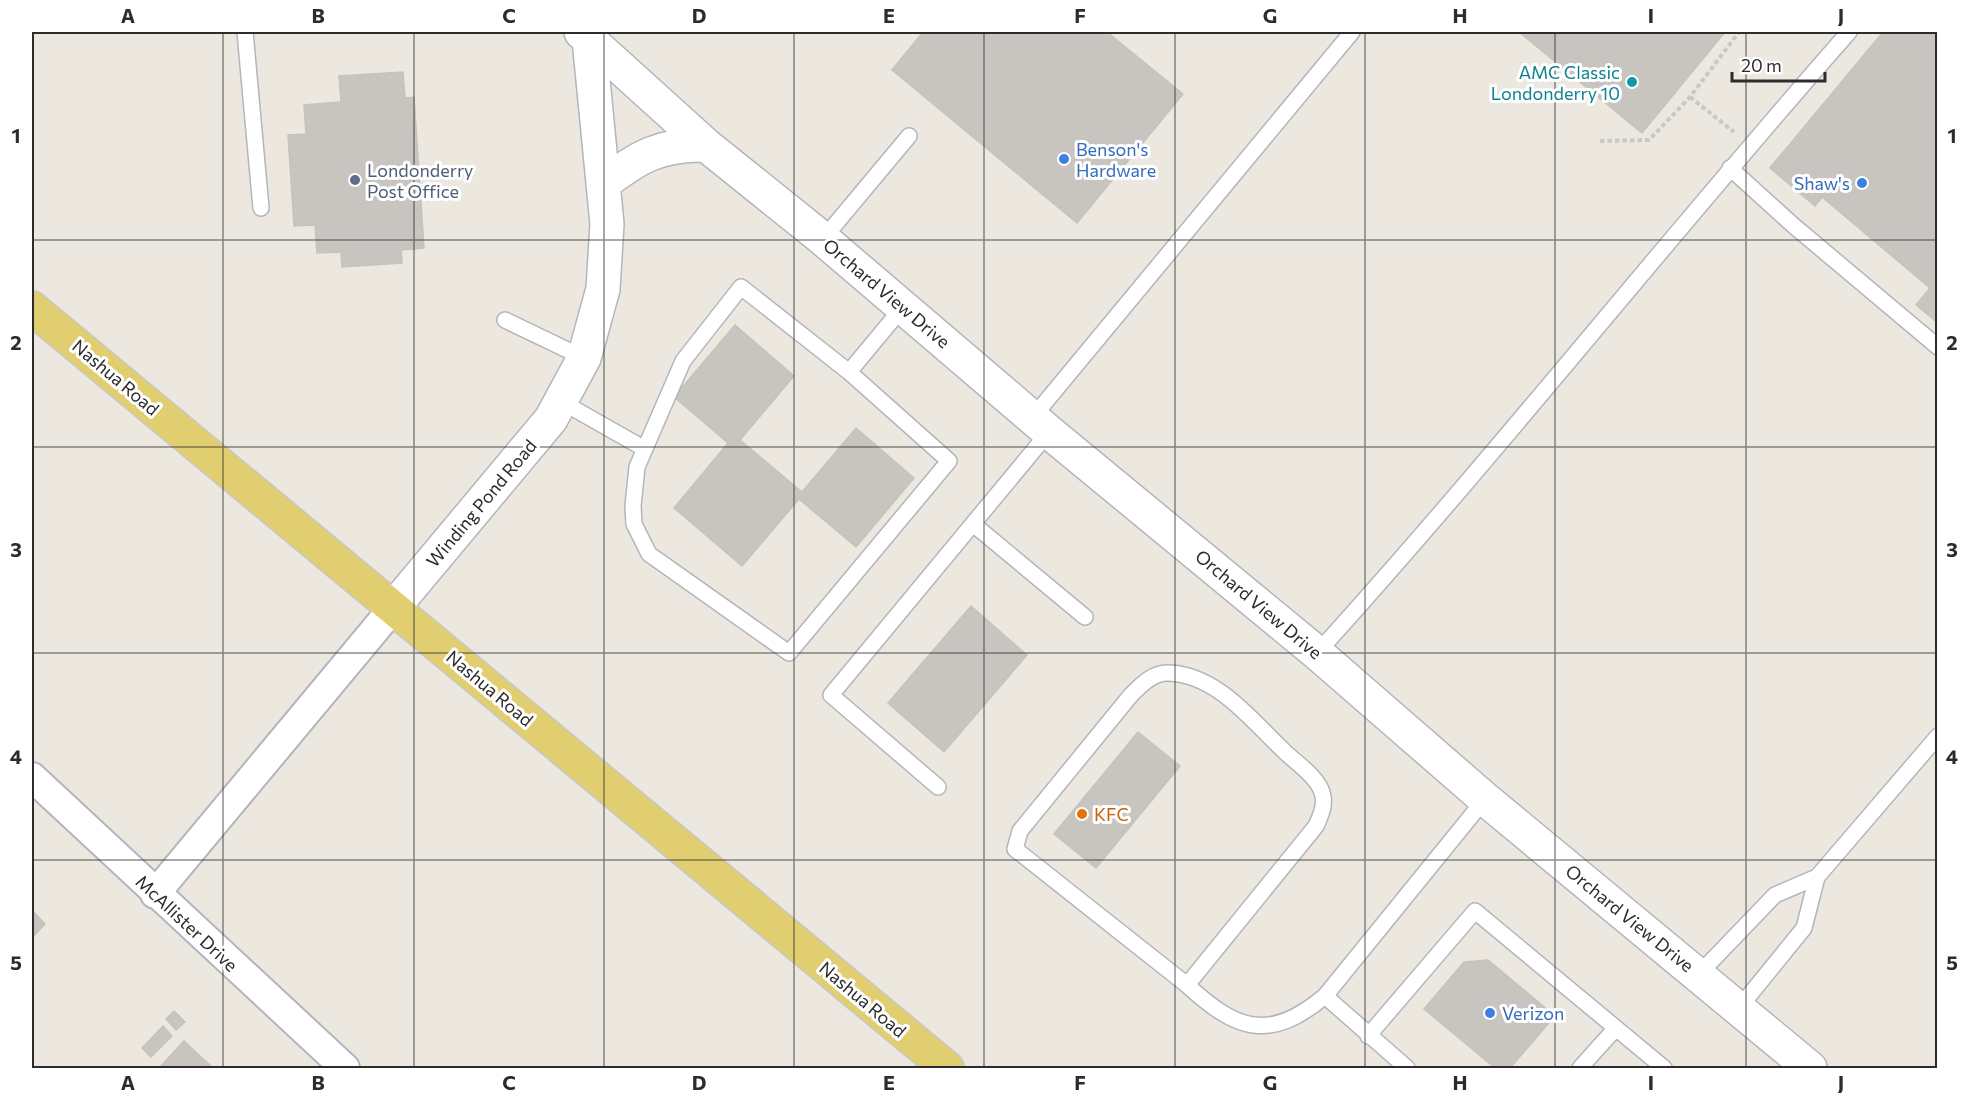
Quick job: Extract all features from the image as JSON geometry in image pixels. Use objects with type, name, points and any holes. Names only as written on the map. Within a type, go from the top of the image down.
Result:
[{"type":"main road","name":"Nashua Road","points":[[32,308],[394,607],[661,833],[947,1068]]},
{"type":"street","name":"Orchard View Drive","points":[[586,34],[705,145],[824,239],[1041,424],[1317,653],[1485,799],[1810,1068]]},
{"type":"street","name":"Winding Pond Road","points":[[155,894],[551,419],[562,402],[584,358],[603,289],[607,224],[586,34]]},
{"type":"street","points":[[603,184],[649,153],[679,144],[705,145]]},
{"type":"street","name":"McAllister Drive","points":[[32,777],[155,894],[345,1068]]},
{"type":"lane","points":[[245,32],[261,208]]},
{"type":"lane","points":[[938,787],[831,695],[973,524],[1041,424],[1352,32]]},
{"type":"lane","points":[[1317,653],[1463,488],[1750,144],[1849,32]]},
{"type":"lane","points":[[824,239],[909,136]]},
{"type":"lane","points":[[1730,168],[1794,226],[1938,347]]},
{"type":"lane","points":[[741,287],[849,372],[950,461],[789,653],[649,554],[634,524],[633,506],[638,467],[645,449],[683,361],[741,287]]},
{"type":"lane","points":[[849,372],[903,307]]},
{"type":"lane","points":[[505,320],[584,358]]},
{"type":"lane","points":[[562,402],[645,449]]},
{"type":"lane","points":[[973,524],[1085,617]]},
{"type":"lane","points":[[1186,985],[1316,826],[1322,812],[1323,795],[1316,781],[1242,709],[1192,677],[1167,673],[1148,679],[1131,695],[1020,831],[1015,849],[1213,1009],[1232,1021],[1256,1025],[1280,1024],[1303,1015],[1324,996],[1485,799]]},
{"type":"lane","points":[[1699,974],[1775,895],[1817,877],[1938,736]]},
{"type":"lane","points":[[1739,1008],[1804,928],[1817,877]]},
{"type":"lane","points":[[1368,1036],[1475,911],[1664,1068]]},
{"type":"lane","points":[[1324,996],[1407,1068]]},
{"type":"lane","points":[[1580,1068],[1615,1029]]},
{"type":"path","points":[[1600,141],[1649,140],[1690,97],[1739,32]]},
{"type":"path","points":[[1690,97],[1750,144]]},
{"type":"building","name":"Benson's Hardware","points":[[923,32],[1107,32],[1183,94],[1077,223],[892,70]]},
{"type":"building","name":"AMC Classic Londonderry 10","points":[[1519,32],[1725,32],[1642,133]]},
{"type":"building","name":"Shaw's","points":[[1883,32],[1938,32],[1938,323],[1916,305],[1930,288],[1822,197],[1815,206],[1770,168]]},
{"type":"building","name":"Londonderry Post Office","points":[[403,72],[405,98],[414,97],[424,248],[401,250],[402,263],[342,267],[341,252],[317,253],[315,225],[294,226],[288,135],[306,134],[304,105],[341,102],[339,76]]},
{"type":"building","points":[[735,325],[794,376],[740,440],[802,492],[856,428],[914,478],[856,547],[799,499],[742,566],[674,508],[728,443],[674,397]]},
{"type":"building","points":[[971,606],[1027,655],[944,752],[888,703]]},
{"type":"building","points":[[1138,732],[1180,766],[1096,868],[1054,834]]},
{"type":"building","points":[[32,910],[45,924],[32,938]]},
{"type":"building","name":"Verizon","points":[[1488,960],[1555,1016],[1510,1068],[1495,1068],[1424,1009],[1464,962]]},
{"type":"building","points":[[174,1011],[185,1022],[176,1030],[166,1019]]},
{"type":"building","points":[[163,1026],[172,1036],[151,1057],[142,1048]]},
{"type":"building","points":[[184,1041],[213,1068],[159,1068]]},
{"type":"place","name":"AMC Classic Londonderry 10","points":[[1632,82]]},
{"type":"place","name":"Benson's Hardware","points":[[1064,159]]},
{"type":"place","name":"Londonderry Post Office","points":[[355,180]]},
{"type":"place","name":"Shaw's","points":[[1862,183]]},
{"type":"place","name":"KFC","points":[[1082,814]]},
{"type":"place","name":"Verizon","points":[[1490,1013]]}]
